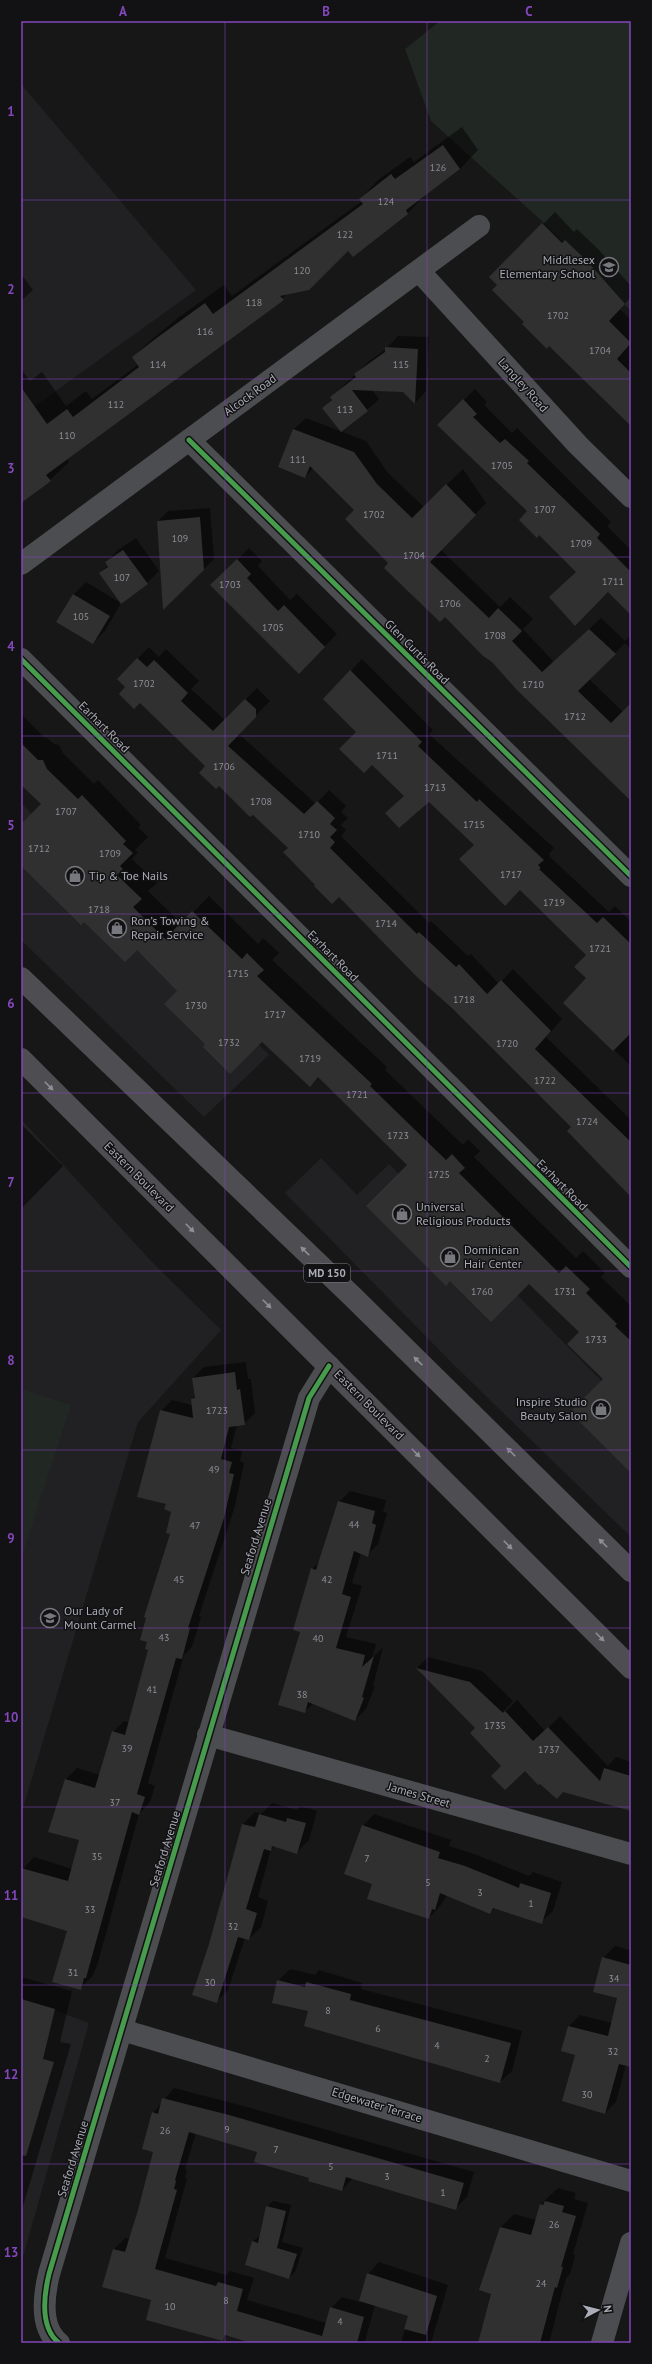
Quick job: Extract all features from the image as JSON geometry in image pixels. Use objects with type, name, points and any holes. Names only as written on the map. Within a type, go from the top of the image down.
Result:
[{"type":"main road","name":"MD 150","points":[[21,978],[355,1299],[631,1571]]},
{"type":"main road","name":"Eastern Boulevard","points":[[21,1059],[631,1668]]},
{"type":"street","name":"Alcock Road","points":[[21,564],[479,226]]},
{"type":"street","name":"Langley Road","points":[[419,271],[578,445],[631,497]]},
{"type":"street","name":"Glen Curtis Road","points":[[190,440],[631,876]]},
{"type":"street","name":"Earhart Road","points":[[21,659],[631,1267]]},
{"type":"street","name":"Seaford Avenue","points":[[57,2342],[46,2320],[44,2292],[309,1398],[329,1366]]},
{"type":"street","name":"James Street","points":[[208,1735],[631,1854]]},
{"type":"street","name":"Edgewater Terrace","points":[[122,2030],[631,2181]]},
{"type":"street","points":[[602,2343],[631,2243]]},
{"type":"shaded area","points":[[440,21],[631,21],[631,311],[543,222],[431,121],[405,49]]},
{"type":"shaded area","points":[[21,84],[196,290],[21,416]]},
{"type":"shaded area","points":[[21,803],[269,1055],[204,1117],[21,940]]},
{"type":"shaded area","name":"Our Lady of Mount Carmel","points":[[21,1119],[152,1262],[221,1330],[138,1422],[21,1815]]},
{"type":"shaded area","points":[[321,1158],[357,1195],[389,1164],[631,1411],[631,1537],[453,1364],[285,1193]]},
{"type":"shaded area","points":[[21,1389],[71,1405],[21,1559]]},
{"type":"shaded area","points":[[21,1998],[89,2023],[21,2264]]},
{"type":"building","points":[[443,145],[460,169],[406,210],[408,214],[353,257],[348,251],[309,290],[280,296],[284,300],[46,475],[51,481],[21,503],[21,387],[47,424],[67,409],[73,417],[139,367],[132,357],[158,337],[205,303],[213,314],[363,204],[359,199],[391,174],[395,179]]},
{"type":"building","points":[[542,223],[562,243],[565,240],[588,262],[625,304],[609,321],[631,343],[617,359],[631,373],[631,426],[549,346],[547,349],[522,324],[524,322],[492,290],[497,285],[489,277]]},
{"type":"building","points":[[385,347],[418,349],[415,404],[403,392],[352,390],[368,411],[341,432],[322,408],[332,400],[330,397],[356,377],[354,374],[385,352]]},
{"type":"building","points":[[463,399],[477,414],[473,417],[500,443],[505,439],[529,461],[527,463],[600,534],[597,538],[631,572],[631,615],[608,592],[575,626],[549,597],[576,572],[539,535],[537,538],[519,520],[527,511],[437,425]]},
{"type":"building","points":[[293,429],[354,452],[377,484],[412,518],[446,484],[476,515],[430,562],[489,618],[498,608],[522,631],[512,641],[542,672],[589,629],[616,654],[578,691],[611,723],[631,703],[631,801],[517,690],[492,662],[483,656],[445,617],[440,622],[384,568],[388,563],[345,519],[354,510],[310,466],[305,478],[278,467]]},
{"type":"building","points":[[200,517],[204,570],[163,610],[157,521]]},
{"type":"building","points":[[123,550],[148,584],[121,604],[99,573],[108,567],[105,562]]},
{"type":"building","points":[[237,559],[251,574],[247,578],[278,611],[284,605],[325,647],[299,674],[210,585]]},
{"type":"building","points":[[73,594],[110,616],[93,644],[56,622]]},
{"type":"building","points":[[137,658],[147,667],[154,660],[188,693],[181,701],[213,731],[245,699],[256,709],[256,717],[228,746],[304,814],[317,801],[335,818],[330,824],[337,830],[330,837],[335,842],[330,848],[417,934],[419,932],[456,967],[459,964],[487,994],[501,980],[551,1031],[535,1049],[631,1142],[631,1197],[567,1131],[571,1127],[453,1009],[417,977],[339,897],[332,904],[283,852],[288,848],[253,815],[250,817],[219,786],[216,789],[199,773],[205,766],[140,703],[134,709],[119,694],[125,687],[117,679]]},
{"type":"building","points":[[350,670],[422,742],[418,746],[477,802],[479,799],[544,860],[538,865],[541,868],[539,869],[597,923],[603,917],[631,944],[631,1033],[613,1051],[563,1003],[586,978],[574,967],[586,955],[520,890],[505,906],[459,859],[474,845],[429,802],[399,828],[385,813],[404,796],[372,765],[364,773],[339,749],[356,732],[323,699]]},
{"type":"building","points":[[21,743],[38,760],[43,760],[47,769],[78,799],[82,795],[126,841],[123,844],[133,853],[120,866],[123,869],[117,875],[142,899],[133,907],[165,939],[192,911],[242,959],[247,953],[264,970],[257,976],[372,1084],[370,1086],[446,1160],[452,1154],[465,1168],[459,1173],[559,1273],[566,1266],[590,1289],[586,1293],[617,1324],[615,1326],[631,1341],[631,1473],[570,1412],[603,1379],[567,1344],[579,1332],[529,1284],[491,1322],[450,1281],[446,1286],[366,1206],[407,1165],[318,1077],[310,1087],[262,1042],[230,1074],[203,1047],[205,1044],[164,1004],[177,991],[137,950],[125,962],[84,922],[81,925],[21,866],[21,824],[41,804],[21,785]]},
{"type":"building","points":[[235,1372],[237,1390],[240,1389],[245,1425],[229,1427],[221,1459],[232,1462],[229,1473],[234,1474],[224,1518],[188,1628],[190,1628],[182,1659],[176,1658],[137,1794],[145,1797],[139,1815],[132,1812],[86,1978],[84,1978],[81,1990],[52,1982],[67,1931],[21,1917],[21,1868],[68,1881],[79,1840],[48,1832],[65,1779],[95,1788],[112,1731],[125,1735],[148,1650],[145,1649],[147,1642],[140,1640],[146,1618],[144,1617],[170,1534],[166,1533],[171,1512],[164,1509],[166,1504],[137,1497],[160,1410],[193,1418],[191,1399],[195,1398],[192,1378]]},
{"type":"building","points":[[338,1501],[375,1511],[372,1523],[376,1525],[368,1557],[354,1551],[342,1594],[351,1597],[336,1648],[365,1655],[362,1667],[374,1656],[362,1697],[364,1698],[355,1721],[308,1702],[305,1713],[278,1705],[300,1632],[293,1630],[311,1568],[316,1570]]},
{"type":"building","points":[[416,1668],[470,1682],[503,1713],[505,1711],[533,1741],[548,1727],[600,1781],[604,1768],[631,1776],[631,1811],[563,1792],[557,1799],[540,1784],[538,1785],[525,1771],[505,1790],[491,1776],[501,1766],[470,1733],[475,1728]]},
{"type":"building","points":[[259,1814],[286,1822],[287,1818],[306,1823],[297,1854],[272,1846],[271,1851],[264,1849],[246,1909],[257,1913],[249,1940],[238,1937],[217,2003],[192,1995],[209,1944],[242,1824],[255,1827]]},
{"type":"building","points":[[362,1825],[440,1852],[438,1858],[465,1866],[519,1888],[520,1883],[551,1893],[542,1924],[493,1908],[490,1914],[440,1893],[435,1910],[432,1909],[429,1919],[367,1899],[372,1884],[344,1874]]},
{"type":"building","points":[[602,1957],[631,1965],[631,2067],[619,2064],[605,2114],[562,2101],[575,2055],[561,2051],[568,2026],[608,2036],[617,1998],[593,1992]]},
{"type":"building","points":[[277,1980],[305,1987],[306,1982],[351,1994],[350,2000],[511,2043],[500,2083],[304,2026],[308,2011],[272,2003]]},
{"type":"building","points":[[21,1999],[55,2009],[43,2059],[54,2062],[26,2156],[21,2155]]},
{"type":"building","points":[[162,2098],[229,2115],[464,2183],[456,2210],[346,2177],[342,2191],[308,2181],[309,2178],[254,2162],[257,2152],[189,2132],[175,2180],[174,2189],[177,2190],[155,2269],[216,2286],[218,2282],[243,2289],[237,2311],[322,2336],[330,2307],[364,2317],[357,2343],[251,2343],[225,2335],[223,2341],[146,2320],[151,2300],[102,2287],[113,2249],[125,2252],[153,2152],[142,2149],[152,2112],[158,2114]]},
{"type":"building","points":[[545,2201],[564,2206],[562,2212],[576,2216],[561,2267],[563,2267],[557,2288],[555,2287],[540,2343],[478,2343],[491,2294],[479,2290],[500,2227],[531,2235],[540,2204],[543,2205]]},
{"type":"building","points":[[266,2206],[286,2211],[277,2248],[297,2254],[289,2279],[245,2265],[252,2241],[258,2243]]},
{"type":"building","points":[[367,2273],[437,2296],[426,2335],[404,2329],[408,2316],[359,2301]]},
{"type":"cycle path","points":[[189,440],[631,876]]},
{"type":"cycle path","points":[[21,659],[631,1267]]},
{"type":"cycle path","points":[[59,2343],[48,2328],[46,2320],[45,2301],[49,2274],[309,1398],[329,1366]]},
{"type":"place","name":"Middlesex Elementary School","points":[[609,267]]},
{"type":"place","name":"Tip & Toe Nails","points":[[75,876]]},
{"type":"place","name":"Ron’s Towing & Repair Service","points":[[117,928]]},
{"type":"place","name":"Universal Religious Products","points":[[402,1214]]},
{"type":"place","name":"Dominican Hair Center","points":[[450,1257]]},
{"type":"place","name":"Inspire Studio Beauty Salon","points":[[601,1409]]},
{"type":"place","name":"Our Lady of Mount Carmel","points":[[50,1618]]}]
